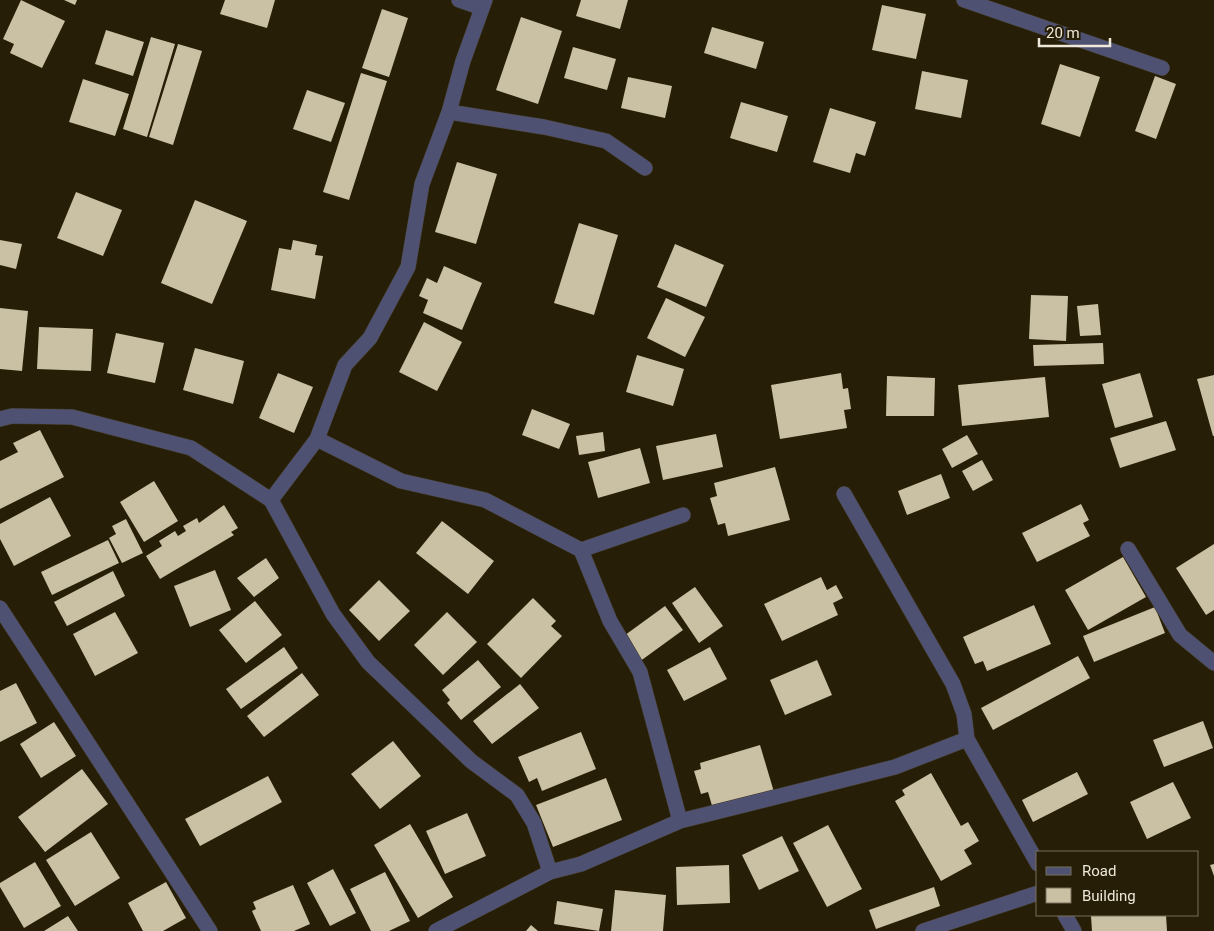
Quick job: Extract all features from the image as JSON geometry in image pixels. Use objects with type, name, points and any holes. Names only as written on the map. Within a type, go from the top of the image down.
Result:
[{"type":"street","points":[[271,500],[317,439],[345,365],[370,338],[408,267],[422,184],[449,112],[462,61],[484,4],[459,0]]},
{"type":"street","points":[[964,0],[1162,68]]},
{"type":"street","points":[[449,112],[544,126],[606,141],[645,168]]},
{"type":"street","points":[[0,419],[12,416],[72,417],[191,448],[271,500],[333,614],[368,662],[471,761],[517,795],[534,823],[550,872]]},
{"type":"street","points":[[317,439],[402,482],[485,500],[581,550],[610,621],[640,672],[680,821]]},
{"type":"street","points":[[844,494],[954,684],[964,714],[967,739],[1036,860]]},
{"type":"street","points":[[581,550],[683,514]]},
{"type":"street","points":[[1128,549],[1180,635],[1214,663]]},
{"type":"street","points":[[0,608],[210,931]]},
{"type":"street","points":[[436,931],[550,872],[581,864],[680,821],[895,767],[967,739]]},
{"type":"street","points":[[923,931],[1036,894]]},
{"type":"street","points":[[1066,916],[1074,931]]},
{"type":"building","points":[[21,0],[65,21],[42,68],[10,53],[14,44],[3,39]]},
{"type":"building","points":[[64,0],[77,0],[75,5]]},
{"type":"building","points":[[225,0],[275,0],[267,28],[220,14]]},
{"type":"building","points":[[581,0],[628,0],[620,29],[576,16]]},
{"type":"building","points":[[882,5],[926,14],[916,59],[872,50]]},
{"type":"building","points":[[382,9],[408,18],[389,77],[362,68]]},
{"type":"building","points":[[521,17],[562,31],[538,104],[496,90]]},
{"type":"building","points":[[712,27],[764,42],[756,69],[704,53]]},
{"type":"building","points":[[106,30],[144,42],[133,76],[95,64]]},
{"type":"building","points":[[151,37],[175,44],[147,137],[123,129]]},
{"type":"building","points":[[178,44],[202,51],[173,145],[149,137]]},
{"type":"building","points":[[573,47],[616,59],[607,90],[564,78]]},
{"type":"building","points":[[1060,64],[1100,77],[1080,137],[1041,124]]},
{"type":"building","points":[[922,71],[968,80],[961,118],[915,109]]},
{"type":"building","points":[[361,73],[387,81],[349,200],[323,192]]},
{"type":"building","points":[[1155,76],[1176,84],[1156,139],[1135,131]]},
{"type":"building","points":[[628,77],[672,86],[665,118],[621,108]]},
{"type":"building","points":[[83,79],[129,94],[115,136],[69,122]]},
{"type":"building","points":[[307,90],[345,103],[331,142],[293,129]]},
{"type":"building","points":[[741,102],[788,116],[777,152],[730,138]]},
{"type":"building","points":[[830,108],[876,122],[865,156],[856,153],[850,173],[813,162]]},
{"type":"building","points":[[457,162],[497,174],[476,244],[435,232]]},
{"type":"building","points":[[76,192],[122,210],[103,256],[57,238]]},
{"type":"building","points":[[195,200],[247,221],[212,304],[161,283]]},
{"type":"building","points":[[579,223],[618,235],[594,315],[554,303]]},
{"type":"building","points":[[0,240],[22,244],[16,269],[0,265]]},
{"type":"building","points":[[293,240],[317,245],[315,255],[323,256],[315,299],[271,290],[279,248],[291,250]]},
{"type":"building","points":[[675,244],[724,265],[706,307],[657,287]]},
{"type":"building","points":[[444,266],[482,283],[462,330],[423,313],[428,300],[419,296],[427,278],[437,283]]},
{"type":"building","points":[[1031,295],[1068,296],[1066,341],[1029,339]]},
{"type":"building","points":[[666,298],[705,317],[685,357],[647,338]]},
{"type":"building","points":[[1098,304],[1101,335],[1080,336],[1077,306]]},
{"type":"building","points":[[0,308],[28,311],[22,371],[0,369]]},
{"type":"building","points":[[424,322],[462,342],[437,391],[399,372]]},
{"type":"building","points":[[39,327],[93,329],[91,371],[37,369]]},
{"type":"building","points":[[116,333],[164,343],[155,383],[107,373]]},
{"type":"building","points":[[1103,343],[1104,364],[1034,366],[1033,345]]},
{"type":"building","points":[[195,348],[244,361],[233,404],[183,390]]},
{"type":"building","points":[[637,355],[684,369],[673,406],[626,392]]},
{"type":"building","points":[[278,373],[313,387],[294,433],[259,418]]},
{"type":"building","points":[[841,373],[843,389],[848,388],[851,409],[844,410],[847,428],[780,439],[771,385]]},
{"type":"building","points":[[1140,373],[1153,417],[1115,428],[1102,384]]},
{"type":"building","points":[[1214,375],[1214,436],[1213,436],[1197,379]]},
{"type":"building","points":[[887,376],[935,378],[934,416],[886,416]]},
{"type":"building","points":[[1045,377],[1049,417],[962,426],[958,385]]},
{"type":"building","points":[[532,409],[570,424],[559,449],[522,435]]},
{"type":"building","points":[[1166,421],[1176,450],[1120,468],[1110,438]]},
{"type":"building","points":[[40,430],[64,477],[0,509],[0,461],[18,452],[13,443]]},
{"type":"building","points":[[603,432],[605,451],[579,455],[576,436]]},
{"type":"building","points":[[716,434],[723,467],[663,480],[656,446]]},
{"type":"building","points":[[967,435],[978,454],[952,468],[942,449]]},
{"type":"building","points":[[640,448],[650,483],[598,498],[588,462]]},
{"type":"building","points":[[982,460],[993,480],[973,491],[962,471]]},
{"type":"building","points":[[775,467],[790,520],[728,536],[725,523],[718,525],[710,498],[717,496],[714,483]]},
{"type":"building","points":[[941,474],[950,498],[907,515],[898,491]]},
{"type":"building","points":[[154,481],[178,521],[144,542],[120,502]]},
{"type":"building","points":[[50,497],[71,536],[14,566],[0,539],[0,524]]},
{"type":"building","points":[[1081,504],[1089,520],[1083,523],[1090,536],[1037,562],[1022,533]]},
{"type":"building","points":[[224,505],[238,528],[231,532],[234,535],[160,579],[146,556],[162,546],[159,541],[175,531],[178,536],[186,531],[183,526],[197,518],[199,523]]},
{"type":"building","points":[[126,519],[143,553],[122,563],[109,538],[116,534],[112,526]]},
{"type":"building","points":[[442,521],[494,561],[468,594],[416,553]]},
{"type":"building","points":[[108,540],[119,563],[52,595],[41,572]]},
{"type":"building","points":[[1214,544],[1214,610],[1206,615],[1176,568]]},
{"type":"building","points":[[1123,557],[1146,597],[1088,630],[1065,590]]},
{"type":"building","points":[[266,558],[279,578],[254,597],[237,578]]},
{"type":"building","points":[[215,570],[231,610],[190,627],[174,586]]},
{"type":"building","points":[[113,571],[125,596],[67,626],[54,602]]},
{"type":"building","points":[[821,577],[827,590],[836,585],[843,598],[833,603],[838,615],[782,641],[764,604]]},
{"type":"building","points":[[379,580],[410,611],[379,641],[349,610]]},
{"type":"building","points":[[695,587],[723,626],[699,643],[672,603]]},
{"type":"building","points":[[533,598],[556,621],[551,626],[562,636],[521,678],[487,644]]},
{"type":"building","points":[[255,601],[282,635],[246,663],[219,630]]},
{"type":"building","points":[[1034,605],[1051,644],[987,671],[983,661],[975,664],[963,637]]},
{"type":"building","points":[[665,606],[683,630],[639,662],[621,638]]},
{"type":"building","points":[[1155,607],[1165,633],[1094,662],[1083,636]]},
{"type":"building","points":[[115,612],[138,653],[95,676],[73,634]]},
{"type":"building","points":[[447,612],[477,642],[443,675],[414,645]]},
{"type":"building","points":[[284,647],[298,668],[241,709],[226,689]]},
{"type":"building","points":[[710,647],[727,679],[684,701],[667,670]]},
{"type":"building","points":[[1078,656],[1090,678],[993,730],[981,708]]},
{"type":"building","points":[[478,660],[501,687],[461,720],[447,703],[450,700],[442,690]]},
{"type":"building","points":[[817,660],[832,695],[785,715],[770,680]]},
{"type":"building","points":[[302,673],[319,695],[264,737],[247,716]]},
{"type":"building","points":[[16,683],[37,723],[0,742],[0,691]]},
{"type":"building","points":[[520,684],[539,708],[492,744],[473,721]]},
{"type":"building","points":[[1203,721],[1213,748],[1164,767],[1153,740]]},
{"type":"building","points":[[54,722],[76,756],[41,778],[20,744]]},
{"type":"building","points":[[581,732],[596,769],[542,791],[537,778],[529,782],[518,757]]},
{"type":"building","points":[[393,741],[421,776],[380,809],[351,774]]},
{"type":"building","points":[[760,745],[774,792],[713,809],[708,792],[701,794],[694,771],[701,769],[700,763]]},
{"type":"building","points":[[82,769],[108,804],[45,852],[18,817]]},
{"type":"building","points":[[1077,772],[1088,794],[1033,822],[1022,800]]},
{"type":"building","points":[[931,773],[961,826],[968,822],[979,841],[964,850],[972,864],[941,881],[895,801],[905,795],[902,790]]},
{"type":"building","points":[[268,776],[282,802],[200,846],[185,819]]},
{"type":"building","points":[[606,778],[622,820],[553,847],[536,805]]},
{"type":"building","points":[[1173,782],[1191,818],[1147,839],[1130,802]]},
{"type":"building","points":[[467,813],[486,856],[445,874],[426,831]]},
{"type":"building","points":[[410,824],[453,897],[418,918],[374,845]]},
{"type":"building","points":[[828,825],[862,889],[827,907],[793,843]]},
{"type":"building","points":[[91,832],[120,878],[75,906],[46,860]]},
{"type":"building","points":[[782,836],[799,871],[759,890],[742,855]]},
{"type":"building","points":[[35,862],[61,906],[24,928],[0,887],[0,883]]},
{"type":"building","points":[[1214,864],[1214,876],[1210,865]]},
{"type":"building","points":[[729,865],[730,903],[677,905],[676,867]]},
{"type":"building","points":[[333,869],[356,913],[330,926],[307,883]]},
{"type":"building","points":[[385,872],[410,921],[389,931],[371,931],[350,889]]},
{"type":"building","points":[[166,882],[186,918],[163,931],[143,931],[128,903]]},
{"type":"building","points":[[293,885],[310,924],[294,931],[261,931],[252,911],[256,909],[253,902]]},
{"type":"building","points":[[934,887],[940,906],[876,929],[869,910]]},
{"type":"building","points":[[615,890],[666,895],[663,931],[611,931]]},
{"type":"building","points":[[557,901],[603,909],[599,931],[554,924]]},
{"type":"building","points":[[68,916],[78,931],[44,931]]},
{"type":"building","points":[[1091,916],[1166,916],[1167,931],[1092,931]]},
{"type":"building","points":[[531,925],[538,931],[526,931]]}]
